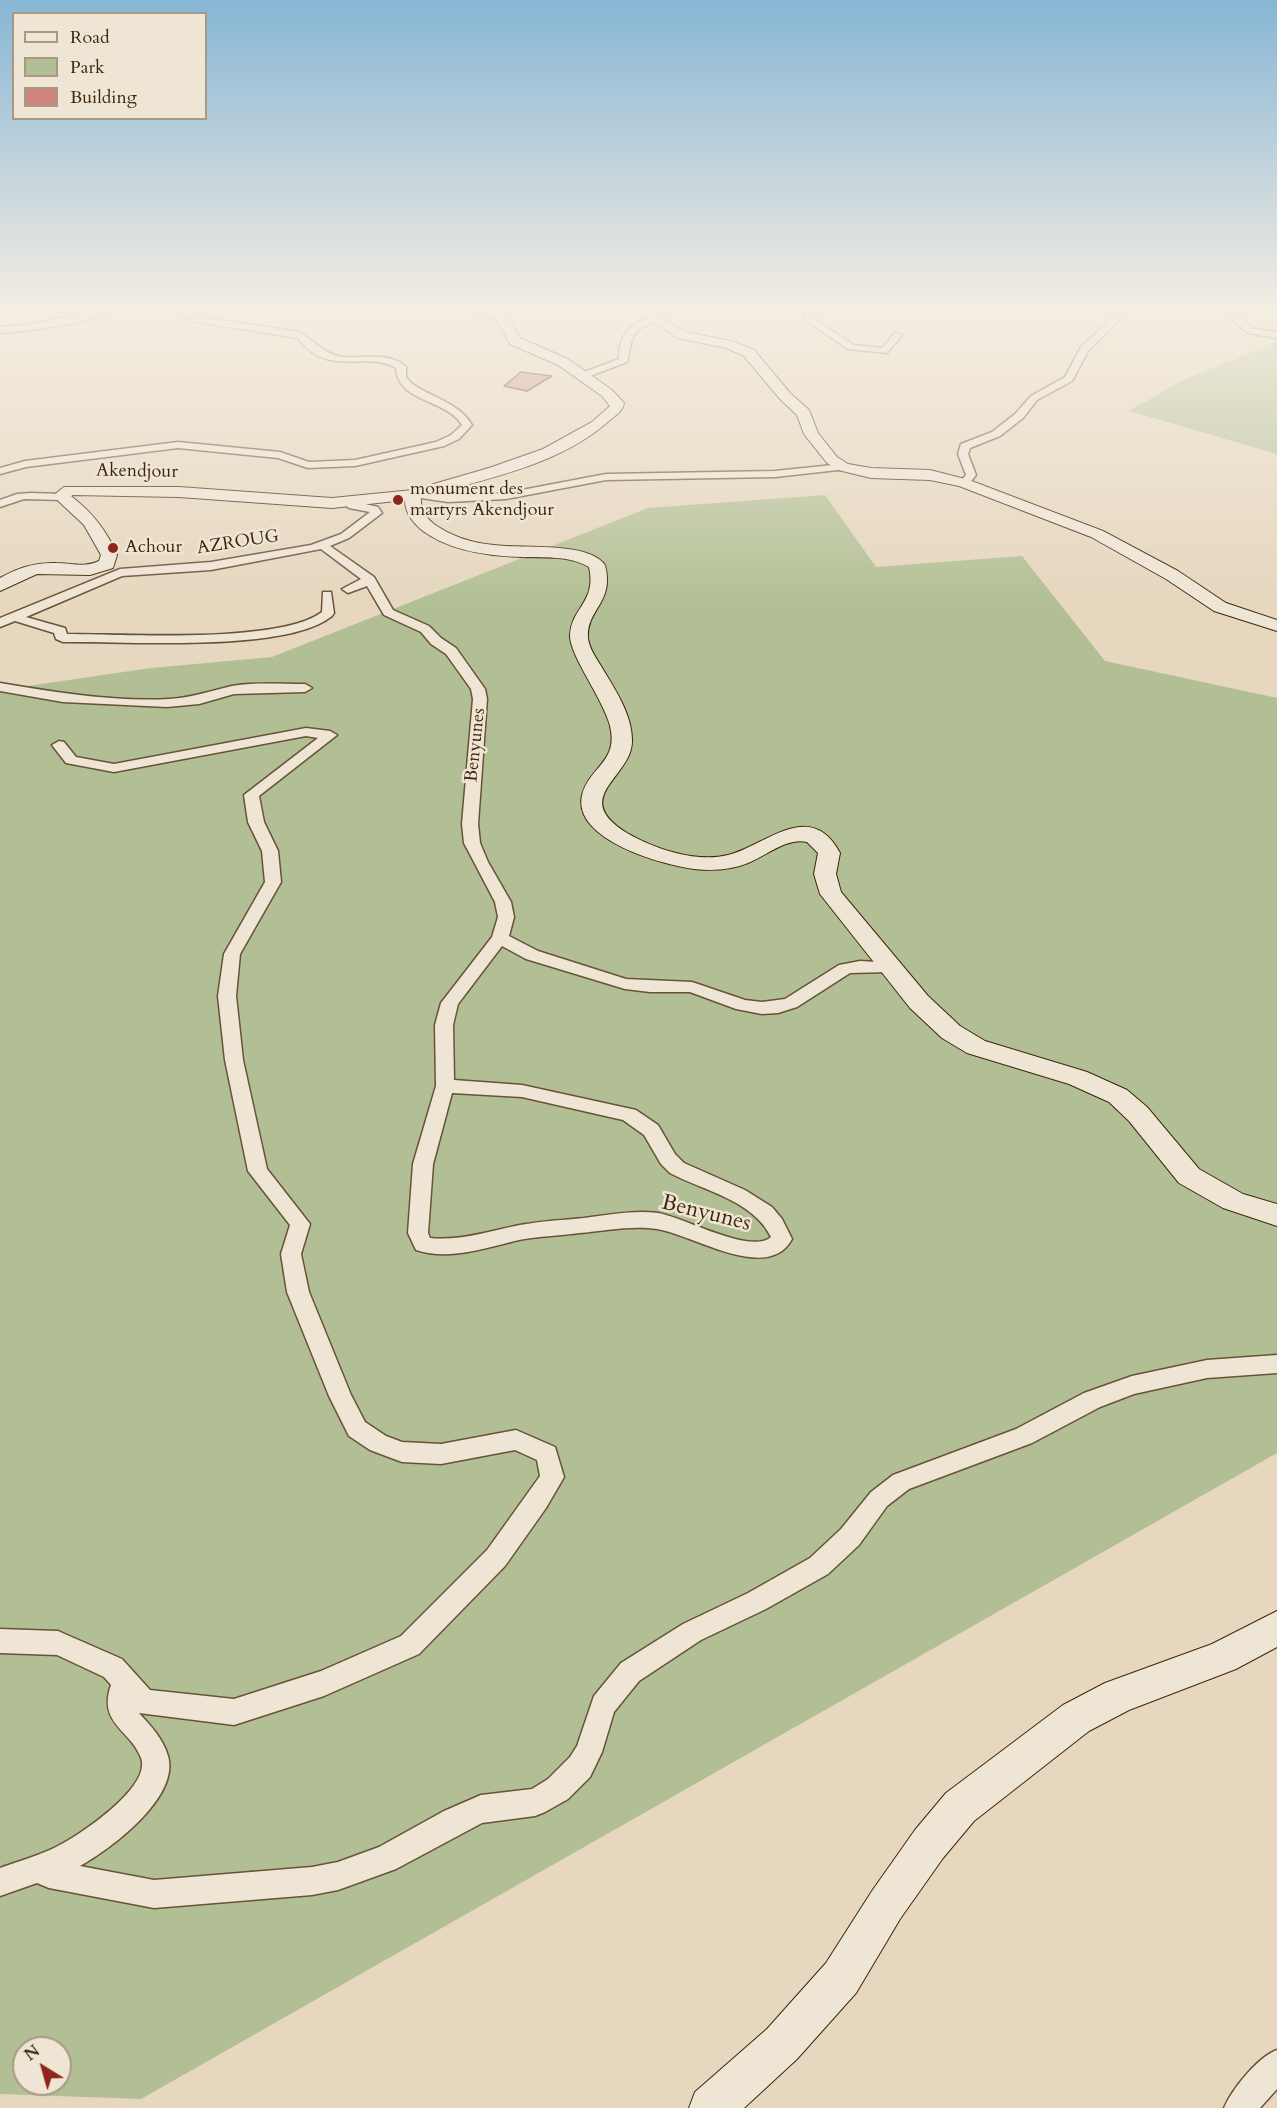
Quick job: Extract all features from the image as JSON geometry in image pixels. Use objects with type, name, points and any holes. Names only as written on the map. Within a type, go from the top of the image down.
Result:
[{"type":"main road","name":"Akendjour","points":[[105,565],[109,561],[109,555],[98,530],[80,509],[62,497],[64,492],[74,490],[179,492],[348,503],[414,494],[499,470],[566,443],[603,422],[616,408]]},
{"type":"main road","points":[[799,408],[804,413],[811,434],[832,459],[843,467],[871,473],[930,474],[964,483],[1097,534],[1163,570],[1220,607],[1277,626]]},
{"type":"main road","points":[[414,494],[412,505],[417,516],[430,529],[449,539],[488,549],[572,555],[590,560],[597,565],[601,586],[597,599],[578,631],[579,643],[602,684],[619,722],[622,738],[622,748],[616,760],[593,790],[592,805],[603,824],[626,841],[654,853],[702,864],[718,864],[743,858],[789,836],[812,836],[820,840],[829,853],[824,872],[825,883],[831,894],[919,1002],[951,1032],[976,1047],[1078,1078],[1118,1096],[1138,1114],[1189,1176],[1233,1201],[1277,1215]]},
{"type":"main road","points":[[0,586],[13,577],[33,570],[55,568],[84,571],[105,565]]},
{"type":"main road","points":[[711,2108],[782,2044],[841,1978],[886,1905],[929,1844],[960,1807],[1076,1718],[1118,1696],[1223,1657],[1277,1628]]},
{"type":"street","points":[[0,471],[24,465],[178,445],[280,455],[308,465],[354,463],[411,453],[455,437],[467,423],[449,408]]},
{"type":"street","points":[[964,483],[970,475],[963,454],[965,446],[996,434],[1025,408]]},
{"type":"street","points":[[414,494],[448,499],[506,496],[606,477],[775,474],[843,467]]},
{"type":"street","points":[[0,504],[13,498],[34,494],[62,497]]},
{"type":"street","name":"AZROUG","points":[[0,622],[120,573],[211,566],[293,553],[323,545],[345,536],[376,513],[372,508],[353,506],[348,503]]},
{"type":"street","name":"Benyunes","points":[[323,545],[329,552],[370,580],[388,612],[430,633],[436,641],[460,660],[478,689],[480,699],[470,824],[472,843],[503,902],[506,917],[500,938],[450,1003],[444,1025],[445,1086],[423,1164],[418,1233],[423,1245],[450,1248],[523,1232],[624,1221],[658,1221],[718,1242],[756,1250],[771,1249],[782,1239],[774,1220],[768,1213],[754,1204],[677,1168],[668,1159],[651,1130],[629,1115],[522,1091],[445,1086]]},
{"type":"street","points":[[105,565],[120,573]]},
{"type":"street","points":[[348,589],[370,580]]},
{"type":"street","points":[[13,617],[58,630],[63,638],[186,637],[283,632],[320,620],[328,613],[327,595]]},
{"type":"street","points":[[0,687],[63,698],[167,703],[199,700],[253,688],[305,688]]},
{"type":"street","points":[[0,1641],[58,1643],[113,1668],[143,1702],[234,1712],[324,1683],[410,1645],[496,1558],[538,1501],[552,1477],[547,1454],[516,1440],[441,1454],[402,1452],[378,1443],[357,1429],[340,1396],[298,1292],[291,1254],[300,1224],[258,1171],[234,1060],[227,996],[232,954],[273,882],[270,851],[256,822],[251,795],[330,735],[306,732],[114,768],[71,760],[59,745]]},
{"type":"street","points":[[500,938],[532,955],[620,982],[650,987],[692,987],[742,1005],[762,1008],[778,1007],[790,1003],[845,969],[869,966],[890,967]]},
{"type":"street","points":[[38,1868],[49,1874],[154,1894],[312,1881],[338,1876],[386,1859],[481,1809],[535,1802],[558,1789],[580,1767],[589,1752],[603,1705],[617,1685],[630,1672],[692,1632],[757,1601],[819,1566],[850,1537],[879,1499],[901,1482],[993,1449],[1050,1423],[1092,1400],[1132,1385],[1207,1369],[1277,1364]]},
{"type":"street","points":[[0,1882],[73,1854],[89,1844],[126,1814],[154,1779],[156,1765],[154,1756],[119,1705],[121,1690],[125,1682]]},
{"type":"street","points":[[1240,2108],[1277,2065]]},
{"type":"green space","points":[[1134,408],[1277,408],[1277,454],[1129,411]]},
{"type":"green space","points":[[825,495],[876,567],[1022,556],[1105,661],[1277,698],[1277,1453],[141,2099],[56,2096],[72,2096],[72,2036],[12,2036],[12,2094],[0,2094],[0,690],[151,668],[272,657],[648,508]]},
{"type":"place","name":"monument des martyrs Akendjour","points":[[398,500]]},
{"type":"place","name":"Achour","points":[[113,548]]}]
